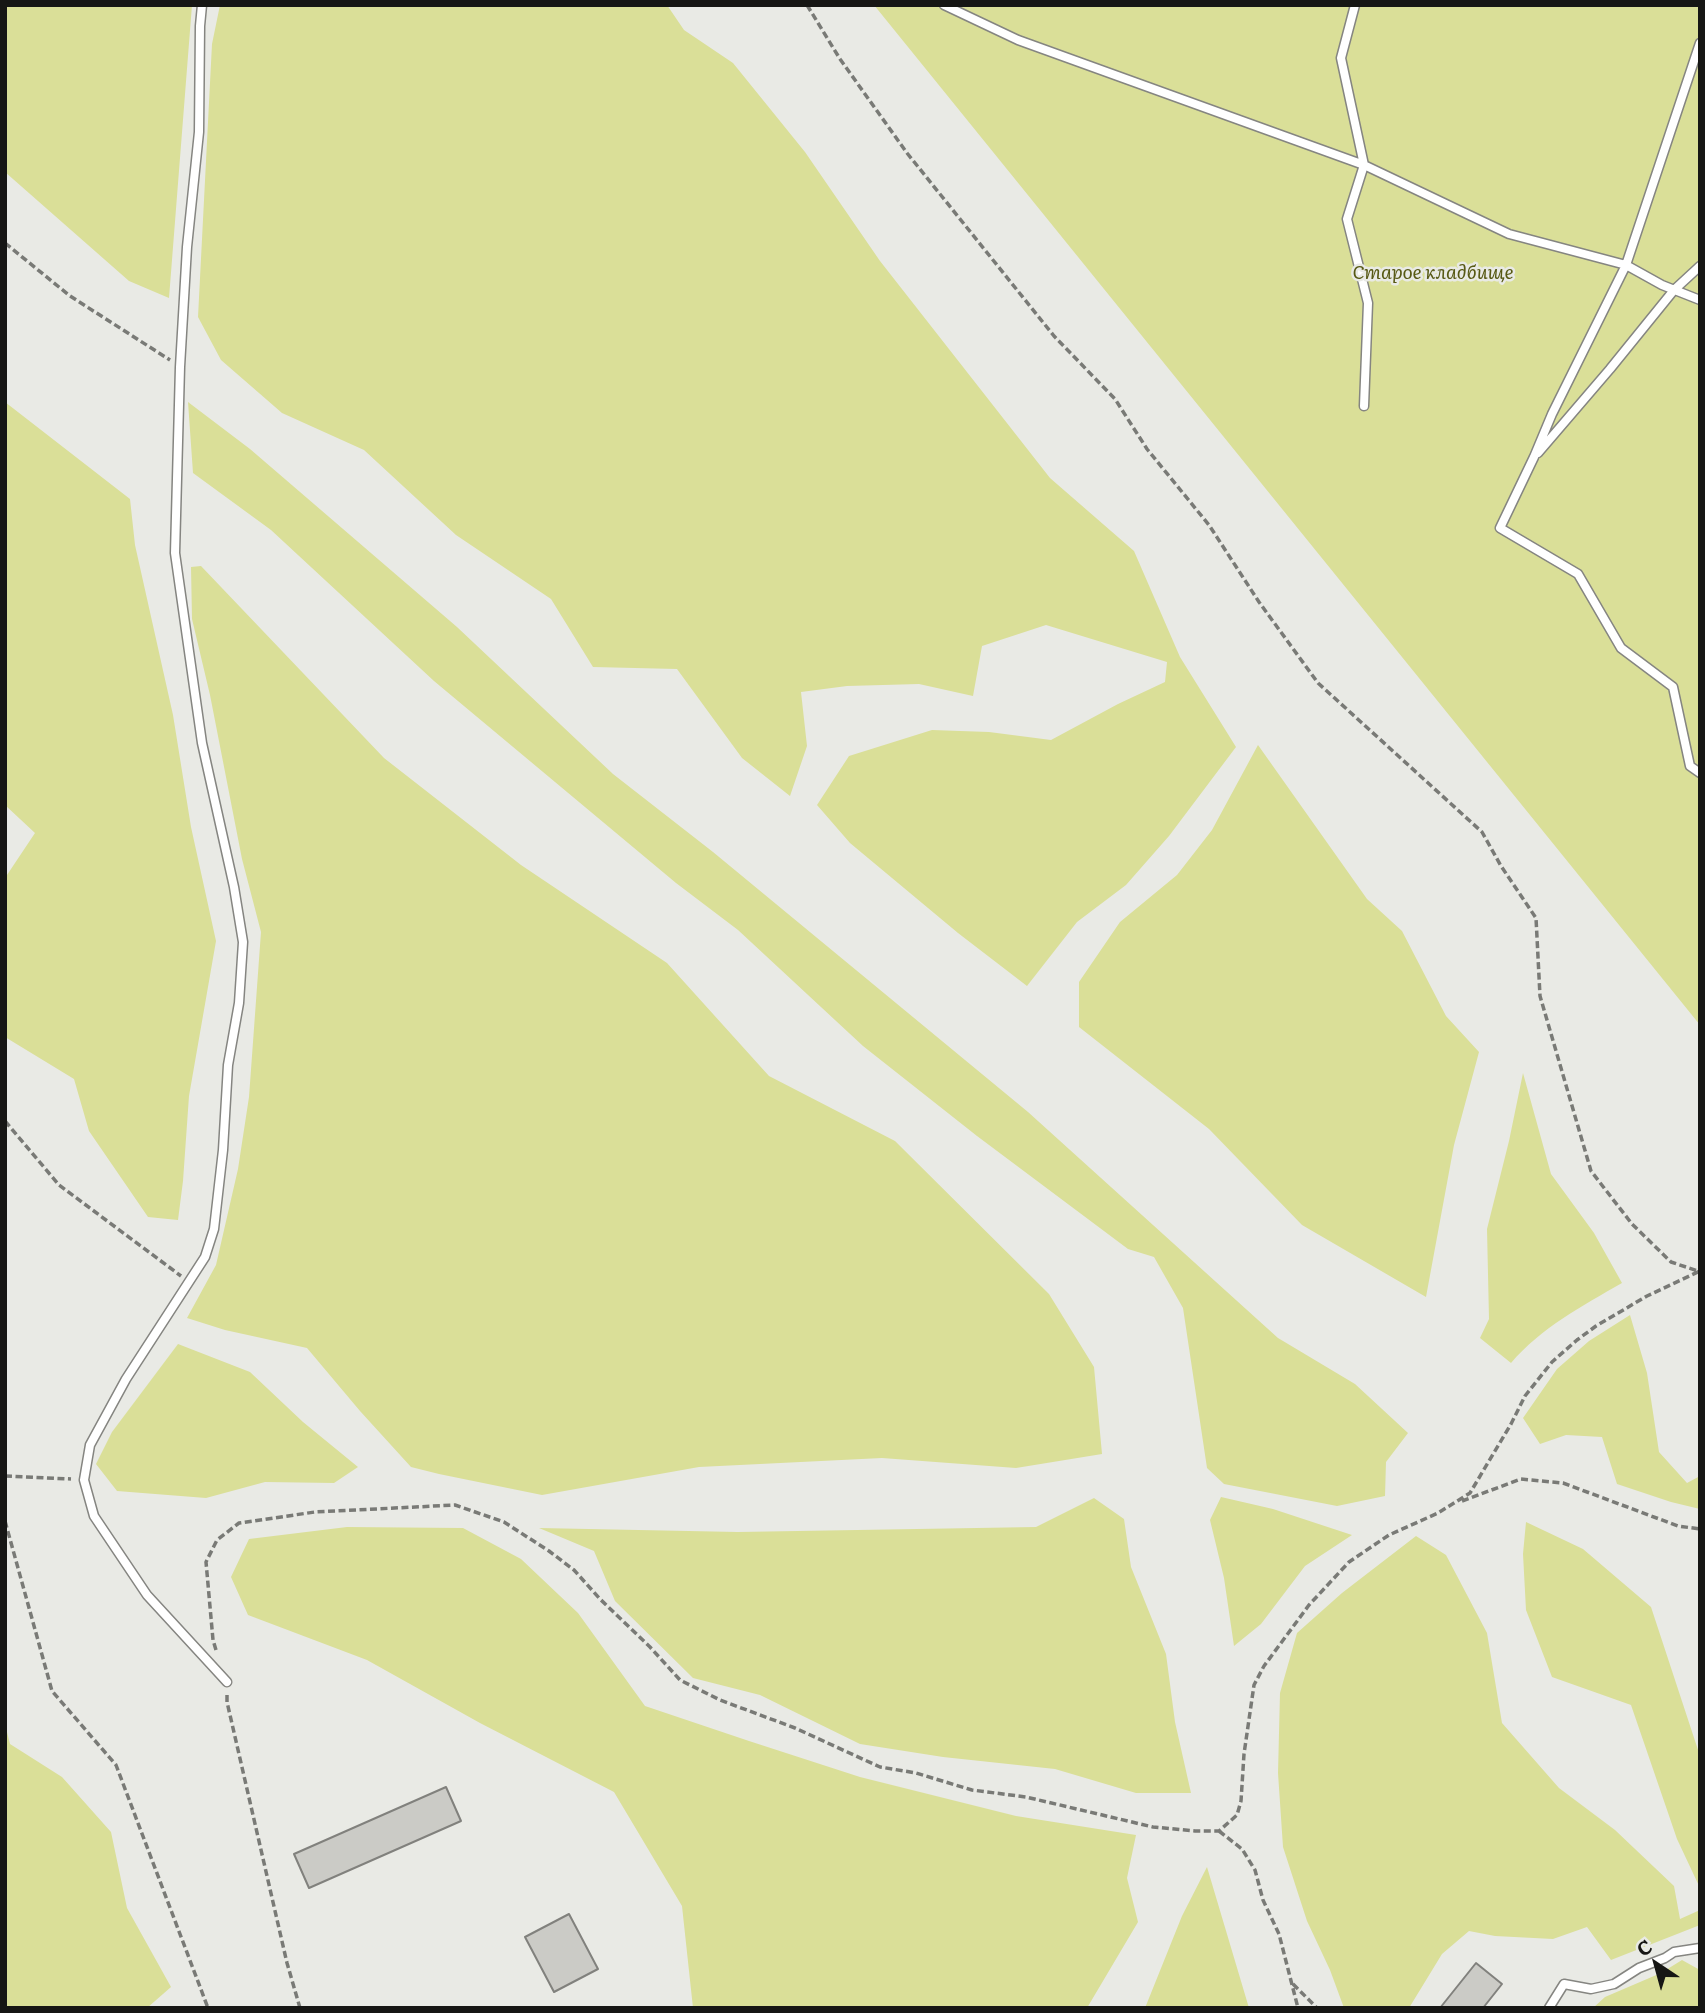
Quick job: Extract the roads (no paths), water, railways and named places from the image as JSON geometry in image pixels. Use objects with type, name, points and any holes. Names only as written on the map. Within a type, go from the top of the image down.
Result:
[{"type":"lane","points":[[202,5],[199,132],[187,247],[180,367],[175,553],[202,743],[234,887],[243,942],[239,1003],[228,1065],[223,1150],[214,1229],[205,1257],[126,1379],[90,1445],[83,1480],[94,1517],[147,1595],[227,1682]]},
{"type":"lane","points":[[943,5],[1018,40],[1364,164],[1509,234],[1626,265],[1662,285],[1700,300]]},
{"type":"lane","points":[[1355,5],[1341,58],[1364,164],[1347,219],[1368,303],[1364,406]]},
{"type":"lane","points":[[1700,43],[1626,265],[1552,414],[1500,528],[1578,574],[1621,648],[1673,687],[1690,766],[1700,773]]},
{"type":"lane","points":[[1534,457],[1674,290],[1700,266]]},
{"type":"lane","points":[[1549,2008],[1564,1983],[1591,1989],[1614,1984],[1639,1968],[1674,1952],[1700,1948]]},
{"type":"park label","name":"Старое кладбище","points":[[1433,273]]}]
